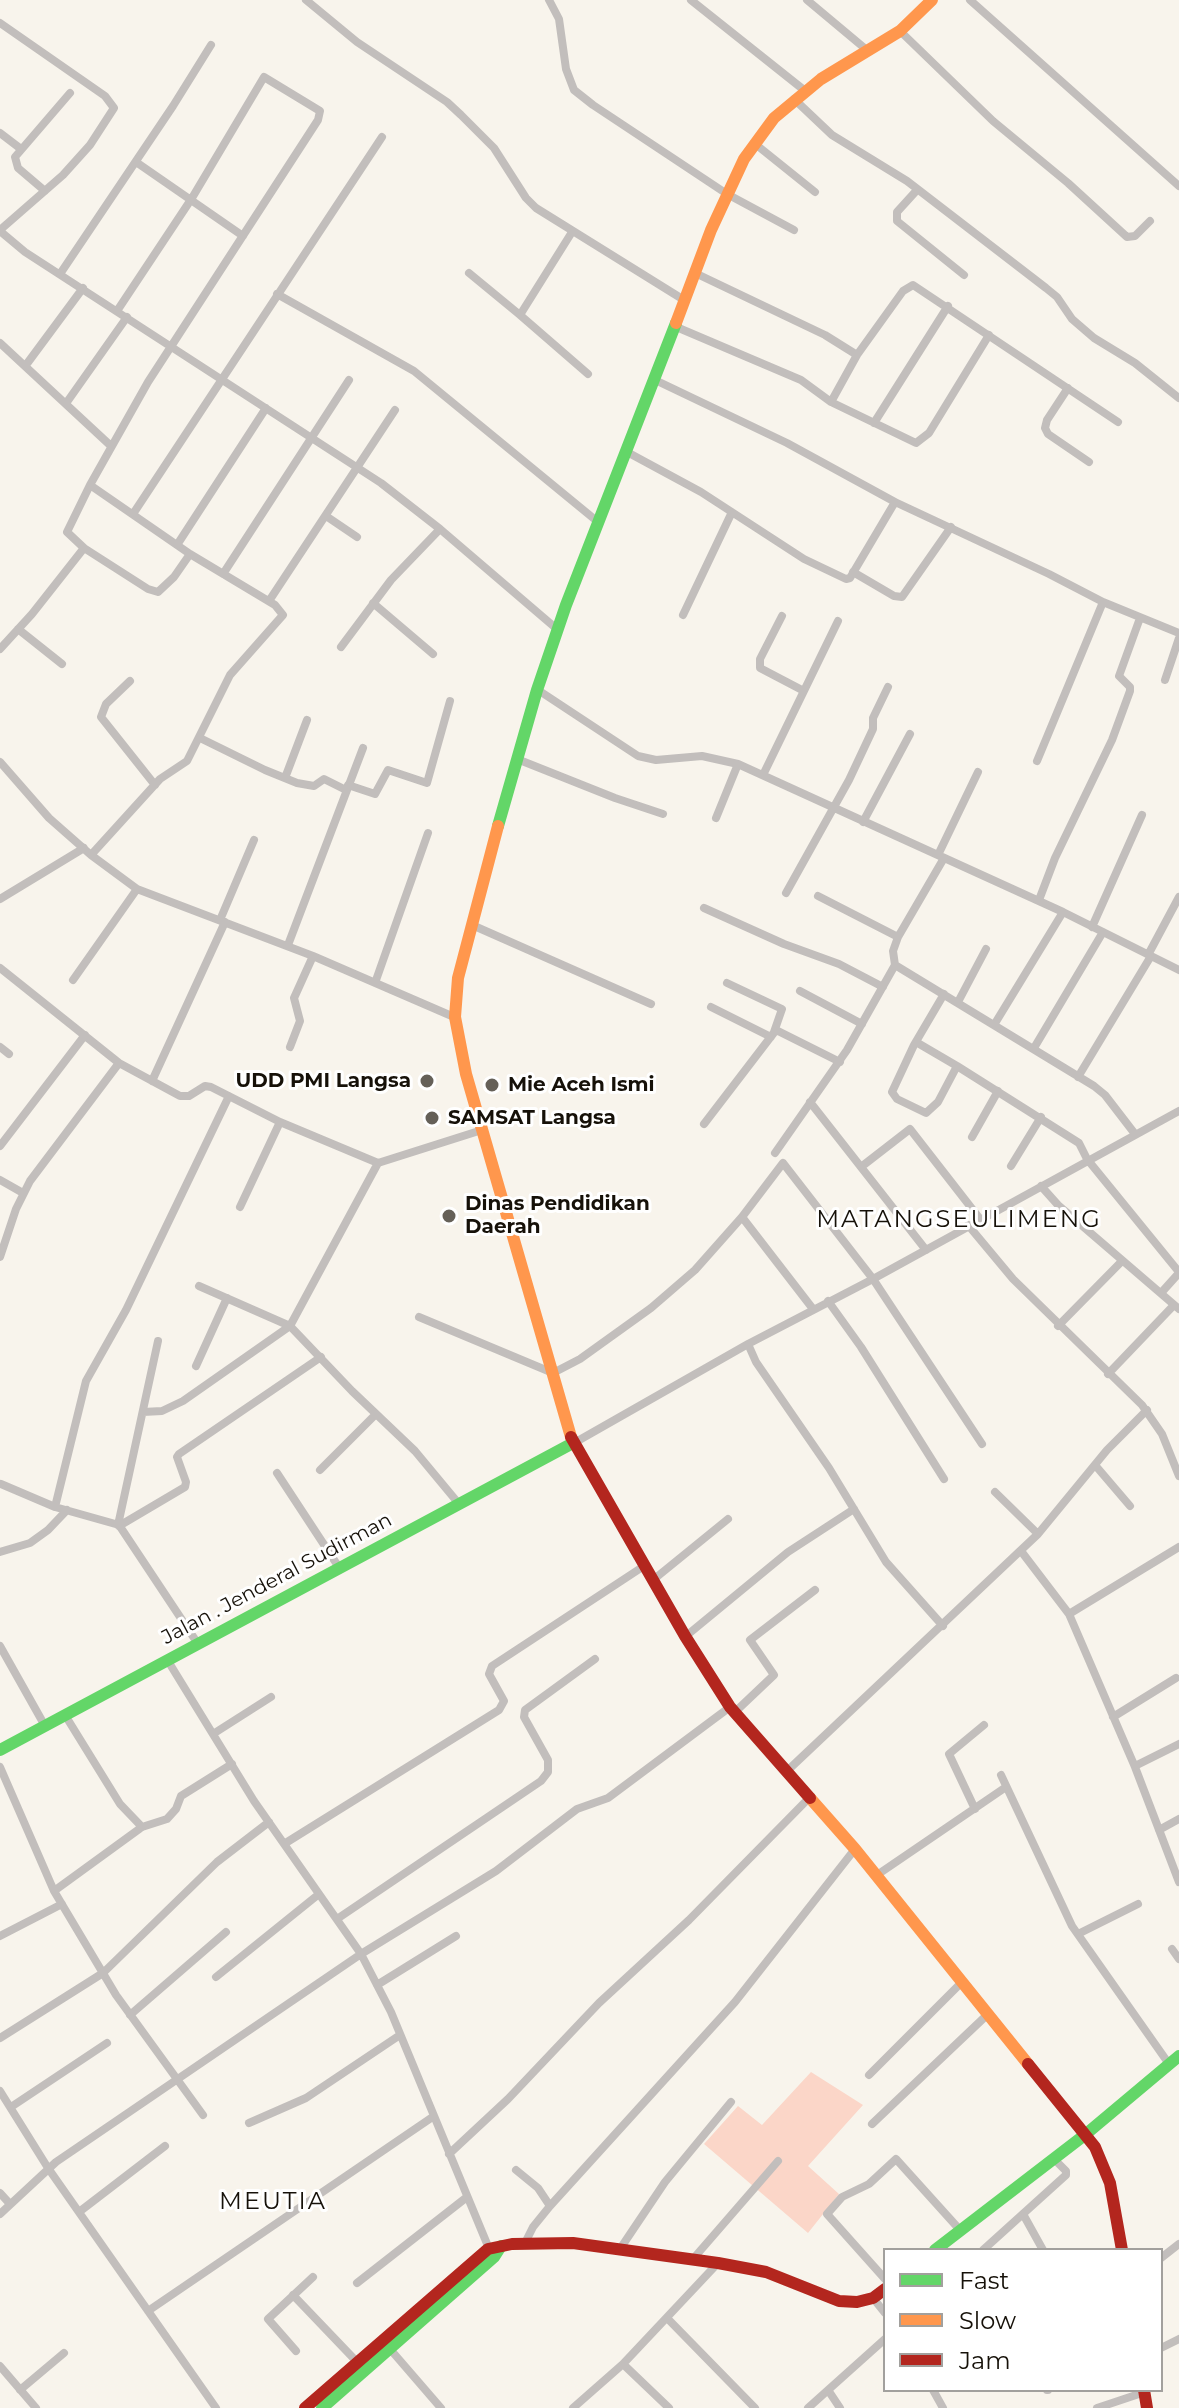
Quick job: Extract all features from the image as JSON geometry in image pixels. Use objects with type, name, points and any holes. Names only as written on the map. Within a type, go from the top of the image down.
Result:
[{"type":"main road","points":[[932,0],[900,31],[794,99],[754,143],[727,194],[598,522],[537,690],[471,924],[458,978],[455,1017],[459,1051],[573,1443],[685,1636],[732,1710],[855,1849],[1086,2134],[1103,2162],[1110,2183],[1122,2248]]},
{"type":"main road","name":"Jalan . Jenderal Sudirman","points":[[0,1749],[573,1443]]},
{"type":"main road","points":[[938,2248],[1176,2061]]},
{"type":"main road","points":[[314,2406],[358,2363],[494,2251],[525,2243],[573,2243],[718,2263],[766,2272],[839,2301],[857,2302],[873,2298],[883,2290]]},
{"type":"main road","points":[[314,2406],[390,2349],[494,2251]]},
{"type":"street","points":[[306,0],[357,42],[447,102],[494,148],[526,198],[536,208],[684,300]]},
{"type":"street","points":[[549,0],[559,19],[566,69],[574,90],[727,194],[794,230]]},
{"type":"street","points":[[691,0],[804,90]]},
{"type":"street","points":[[807,0],[868,51]]},
{"type":"street","points":[[970,0],[1179,186]]},
{"type":"street","points":[[0,23],[105,96],[114,106],[90,145],[63,175],[0,231],[60,274],[356,465],[440,529],[558,630]]},
{"type":"street","points":[[900,31],[993,121],[1127,237],[1135,236],[1150,221]]},
{"type":"street","points":[[60,274],[211,45]]},
{"type":"street","points":[[117,311],[190,201],[264,77],[321,113],[171,345],[111,446],[67,531],[84,548],[148,589],[158,592],[174,577],[190,554]]},
{"type":"street","points":[[45,191],[16,165],[15,157],[70,93]]},
{"type":"street","points":[[794,99],[832,135],[917,190],[1053,294],[1072,319],[1094,338],[1135,363],[1179,398]]},
{"type":"street","points":[[0,133],[21,149]]},
{"type":"street","points":[[133,514],[382,137]]},
{"type":"street","points":[[754,143],[815,192]]},
{"type":"street","points":[[136,162],[243,236]]},
{"type":"street","points":[[917,190],[897,212],[897,221],[964,275]]},
{"type":"street","points":[[520,315],[572,232]]},
{"type":"street","points":[[469,273],[588,374]]},
{"type":"street","points":[[695,273],[825,335],[857,355]]},
{"type":"street","points":[[831,402],[857,355],[908,286],[916,286],[1118,422]]},
{"type":"street","points":[[26,365],[83,288]]},
{"type":"street","points":[[277,294],[414,371],[598,522]]},
{"type":"street","points":[[874,423],[948,306]]},
{"type":"street","points":[[67,402],[127,317]]},
{"type":"street","points":[[674,326],[801,380],[831,402],[916,443],[924,440],[989,335]]},
{"type":"street","points":[[0,343],[111,446]]},
{"type":"street","points":[[223,574],[349,380]]},
{"type":"street","points":[[655,380],[787,443],[895,502],[1179,636],[1165,680]]},
{"type":"street","points":[[1068,388],[1045,423],[1045,428],[1048,434],[1089,462]]},
{"type":"street","points":[[177,545],[266,408]]},
{"type":"street","points":[[269,601],[395,410]]},
{"type":"street","points":[[627,452],[732,512],[777,543],[843,578],[849,578],[895,502]]},
{"type":"street","points":[[90,485],[190,554],[269,601],[282,611],[283,617],[230,675],[200,738],[183,765],[164,775],[91,855]]},
{"type":"street","points":[[683,615],[732,512]]},
{"type":"street","points":[[326,516],[357,537]]},
{"type":"street","points":[[853,572],[894,596],[902,597],[951,527]]},
{"type":"street","points":[[341,647],[373,603],[440,529]]},
{"type":"street","points":[[0,649],[84,548]]},
{"type":"street","points":[[1037,761],[1103,602]]},
{"type":"street","points":[[373,603],[433,654]]},
{"type":"street","points":[[782,616],[760,659],[760,668],[802,690]]},
{"type":"street","points":[[1039,900],[1055,858],[1112,740],[1130,691],[1119,676],[1140,618]]},
{"type":"street","points":[[763,775],[838,621]]},
{"type":"street","points":[[18,629],[62,664]]},
{"type":"street","points":[[130,681],[106,704],[101,717],[155,785]]},
{"type":"street","points":[[786,893],[840,798],[868,741],[874,727],[873,718],[888,687]]},
{"type":"street","points":[[537,690],[638,756],[656,760],[712,757],[738,764],[1039,900],[1179,970]]},
{"type":"street","points":[[200,738],[285,778],[312,786],[324,779],[376,794],[388,770],[426,784],[450,701]]},
{"type":"street","points":[[285,778],[307,720]]},
{"type":"street","points":[[863,822],[910,734]]},
{"type":"street","points":[[288,945],[363,748]]},
{"type":"street","points":[[517,759],[663,814]]},
{"type":"street","points":[[0,762],[29,797],[91,855],[137,889],[288,945],[455,1017]]},
{"type":"street","points":[[716,818],[738,764]]},
{"type":"street","points":[[775,1153],[840,1062],[895,965],[893,951],[898,937],[941,856],[978,772]]},
{"type":"street","points":[[1092,927],[1142,815]]},
{"type":"street","points":[[375,983],[428,833]]},
{"type":"street","points":[[152,1081],[254,840]]},
{"type":"street","points":[[0,899],[84,848]]},
{"type":"street","points":[[73,980],[137,889]]},
{"type":"street","points":[[818,896],[898,937]]},
{"type":"street","points":[[1078,1077],[1150,955],[1179,897]]},
{"type":"street","points":[[704,908],[784,944],[839,964],[883,987]]},
{"type":"street","points":[[994,1025],[1063,912]]},
{"type":"street","points":[[471,924],[651,1004]]},
{"type":"street","points":[[1034,1048],[1103,932]]},
{"type":"street","points":[[958,1002],[986,949]]},
{"type":"street","points":[[290,1047],[300,1021],[294,998],[313,956]]},
{"type":"street","points":[[895,965],[1034,1048],[1105,1095],[1135,1134]]},
{"type":"street","points":[[1,971],[119,1063],[180,1096],[189,1096],[205,1086],[378,1163],[482,1130]]},
{"type":"street","points":[[704,1124],[772,1034],[782,1009],[727,983]]},
{"type":"street","points":[[800,991],[862,1024]]},
{"type":"street","points":[[944,994],[891,1094],[928,1113],[938,1102],[957,1066]]},
{"type":"street","points":[[711,1007],[772,1034],[784,1032],[840,1062]]},
{"type":"street","points":[[0,1146],[85,1035]]},
{"type":"street","points":[[916,1042],[1079,1143],[1087,1159],[1179,1272],[1161,1293]]},
{"type":"street","points":[[0,1047],[9,1054]]},
{"type":"street","points":[[0,1257],[23,1193],[119,1063]]},
{"type":"street","points":[[972,1137],[998,1091]]},
{"type":"street","points":[[55,1507],[86,1381],[126,1310],[229,1096]]},
{"type":"street","points":[[810,1102],[926,1250]]},
{"type":"street","points":[[573,1443],[813,1309],[874,1281],[971,1228],[980,1219],[1179,1111]]},
{"type":"street","points":[[1011,1166],[1041,1117]]},
{"type":"street","points":[[240,1207],[280,1122]]},
{"type":"street","points":[[861,1167],[910,1129],[980,1219]]},
{"type":"street","points":[[143,1412],[162,1411],[183,1401],[290,1326],[378,1163]]},
{"type":"street","points":[[419,1317],[553,1373],[580,1359],[651,1308],[695,1270],[742,1217],[783,1163],[874,1281],[982,1444]]},
{"type":"street","points":[[0,1180],[23,1193]]},
{"type":"street","points":[[1041,1186],[1176,1307],[1108,1374]]},
{"type":"street","points":[[742,1217],[813,1309]]},
{"type":"street","points":[[971,1228],[1013,1279],[1058,1326],[1147,1410],[1162,1434],[1179,1476]]},
{"type":"street","points":[[1058,1326],[1122,1261]]},
{"type":"street","points":[[199,1286],[290,1326],[415,1451],[459,1504]]},
{"type":"street","points":[[196,1366],[227,1298]]},
{"type":"street","points":[[830,1303],[944,1479]]},
{"type":"street","points":[[119,1525],[158,1341]]},
{"type":"street","points":[[749,1346],[756,1362],[829,1468],[886,1562],[943,1626]]},
{"type":"street","points":[[119,1525],[185,1487],[179,1454],[321,1357]]},
{"type":"street","points":[[786,1772],[1038,1534],[1095,1465],[1147,1410]]},
{"type":"street","points":[[320,1470],[376,1414]]},
{"type":"street","points":[[1095,1465],[1130,1506]]},
{"type":"street","points":[[277,1473],[340,1569]]},
{"type":"street","points":[[1,1484],[55,1507],[119,1525],[198,1644]]},
{"type":"street","points":[[995,1492],[1038,1534]]},
{"type":"street","points":[[685,1636],[788,1552],[854,1509]]},
{"type":"street","points":[[0,1552],[30,1543],[67,1510]]},
{"type":"street","points":[[653,1580],[728,1519]]},
{"type":"street","points":[[1069,1614],[1179,1547]]},
{"type":"street","points":[[1021,1551],[1069,1614],[1135,1766],[1176,1866],[1179,1882]]},
{"type":"street","points":[[284,1844],[499,1710],[504,1701],[489,1674],[492,1666],[644,1566]]},
{"type":"street","points":[[0,2214],[48,2168],[176,2079],[361,1954],[496,1871],[577,1809],[608,1798],[732,1710],[774,1675],[750,1645],[750,1640],[815,1590]]},
{"type":"street","points":[[0,1646],[45,1726]]},
{"type":"street","points":[[337,1919],[546,1776],[548,1760],[523,1713],[595,1659]]},
{"type":"street","points":[[168,1661],[269,1822],[361,1954],[400,2035],[467,2197],[494,2251]]},
{"type":"street","points":[[1113,1717],[1176,1678]]},
{"type":"street","points":[[213,1734],[271,1697]]},
{"type":"street","points":[[65,1715],[120,1804],[142,1827]]},
{"type":"street","points":[[975,1809],[949,1754],[984,1725]]},
{"type":"street","points":[[1135,1766],[1179,1744]]},
{"type":"street","points":[[54,1891],[142,1827],[167,1819],[174,1813],[181,1796],[232,1764]]},
{"type":"street","points":[[0,1767],[54,1891],[130,2015],[203,2115]]},
{"type":"street","points":[[1001,1775],[1078,1934],[1176,2061]]},
{"type":"street","points":[[876,1875],[1006,1787]]},
{"type":"street","points":[[449,2154],[809,1798]]},
{"type":"street","points":[[1159,1830],[1179,1819]]},
{"type":"street","points":[[0,2038],[103,1973],[217,1862],[269,1822]]},
{"type":"street","points":[[525,2243],[550,2206],[735,2002],[855,1849]]},
{"type":"street","points":[[216,1977],[319,1894]]},
{"type":"street","points":[[0,1936],[62,1904]]},
{"type":"street","points":[[1078,1934],[1138,1904]]},
{"type":"street","points":[[130,2015],[226,1932]]},
{"type":"street","points":[[377,1985],[456,1936]]},
{"type":"street","points":[[1172,1949],[1179,1959]]},
{"type":"street","points":[[869,2075],[963,1982]]},
{"type":"street","points":[[872,2124],[989,2014]]},
{"type":"street","points":[[249,2123],[306,2098],[400,2035]]},
{"type":"street","points":[[11,2107],[107,2043]]},
{"type":"street","points":[[0,2091],[48,2168],[216,2408]]},
{"type":"street","points":[[620,2249],[665,2182],[731,2102]]},
{"type":"street","points":[[148,2311],[434,2116]]},
{"type":"street","points":[[79,2212],[165,2146]]},
{"type":"street","points":[[989,2248],[1066,2175],[1057,2155]]},
{"type":"street","points":[[883,2277],[827,2214],[842,2197],[869,2184],[896,2159],[960,2230]]},
{"type":"street","points":[[693,2259],[778,2161]]},
{"type":"street","points":[[516,2170],[538,2188],[550,2206]]},
{"type":"street","points":[[0,2193],[10,2204]]},
{"type":"street","points":[[357,2283],[467,2197]]},
{"type":"street","points":[[1023,2214],[1042,2248]]},
{"type":"street","points":[[1163,2256],[1179,2244]]},
{"type":"street","points":[[576,2407],[623,2364],[718,2263]]},
{"type":"street","points":[[296,2351],[268,2320],[313,2277]]},
{"type":"street","points":[[293,2295],[358,2363]]},
{"type":"street","points":[[873,2298],[883,2310]]},
{"type":"street","points":[[667,2318],[755,2408]]},
{"type":"street","points":[[808,2408],[883,2341]]},
{"type":"street","points":[[390,2349],[441,2408]]},
{"type":"street","points":[[20,2390],[64,2353]]},
{"type":"street","points":[[623,2364],[669,2408]]},
{"type":"street","points":[[0,2366],[36,2408]]},
{"type":"street","points":[[828,2390],[840,2408]]},
{"type":"street","points":[[1097,2408],[1141,2392]]},
{"type":"shaded area","points":[[811,2072],[863,2105],[808,2166],[839,2194],[808,2233],[704,2144],[738,2106],[762,2125]]},
{"type":"traffic: fast","points":[[498,826],[537,690],[566,605],[676,323]]},
{"type":"traffic: fast","points":[[0,1750],[573,1443]]},
{"type":"traffic: fast","points":[[1086,2134],[1179,2056]]},
{"type":"traffic: fast","points":[[938,2248],[1086,2134]]},
{"type":"traffic: fast","points":[[322,2408],[494,2257],[501,2246]]},
{"type":"traffic: slow","points":[[676,323],[711,230],[744,159],[774,118],[821,79],[900,31],[932,0]]},
{"type":"traffic: slow","points":[[498,826],[458,978],[455,1017],[466,1074],[571,1437]]},
{"type":"traffic: slow","points":[[810,1798],[855,1849],[1028,2064]]},
{"type":"traffic: jam","points":[[571,1437],[685,1636],[730,1707],[810,1798]]},
{"type":"traffic: jam","points":[[1028,2064],[1095,2147],[1110,2183],[1122,2248]]},
{"type":"traffic: jam","points":[[305,2408],[488,2249],[512,2244],[573,2243],[718,2263],[766,2272],[839,2301],[857,2302],[873,2298],[883,2290]]},
{"type":"traffic: jam","points":[[1144,2392],[1147,2408]]},
{"type":"place","name":"UDD PMI Langsa","points":[[427,1081]]},
{"type":"place","name":"Mie Aceh Ismi","points":[[492,1085]]},
{"type":"place","name":"SAMSAT Langsa","points":[[432,1118]]},
{"type":"place","name":"Dinas Pendidikan Daerah","points":[[449,1216]]},
{"type":"district","name":"MATANGSEULIMENG","points":[[959,1220]]},
{"type":"district","name":"MEUTIA","points":[[273,2202]]}]
